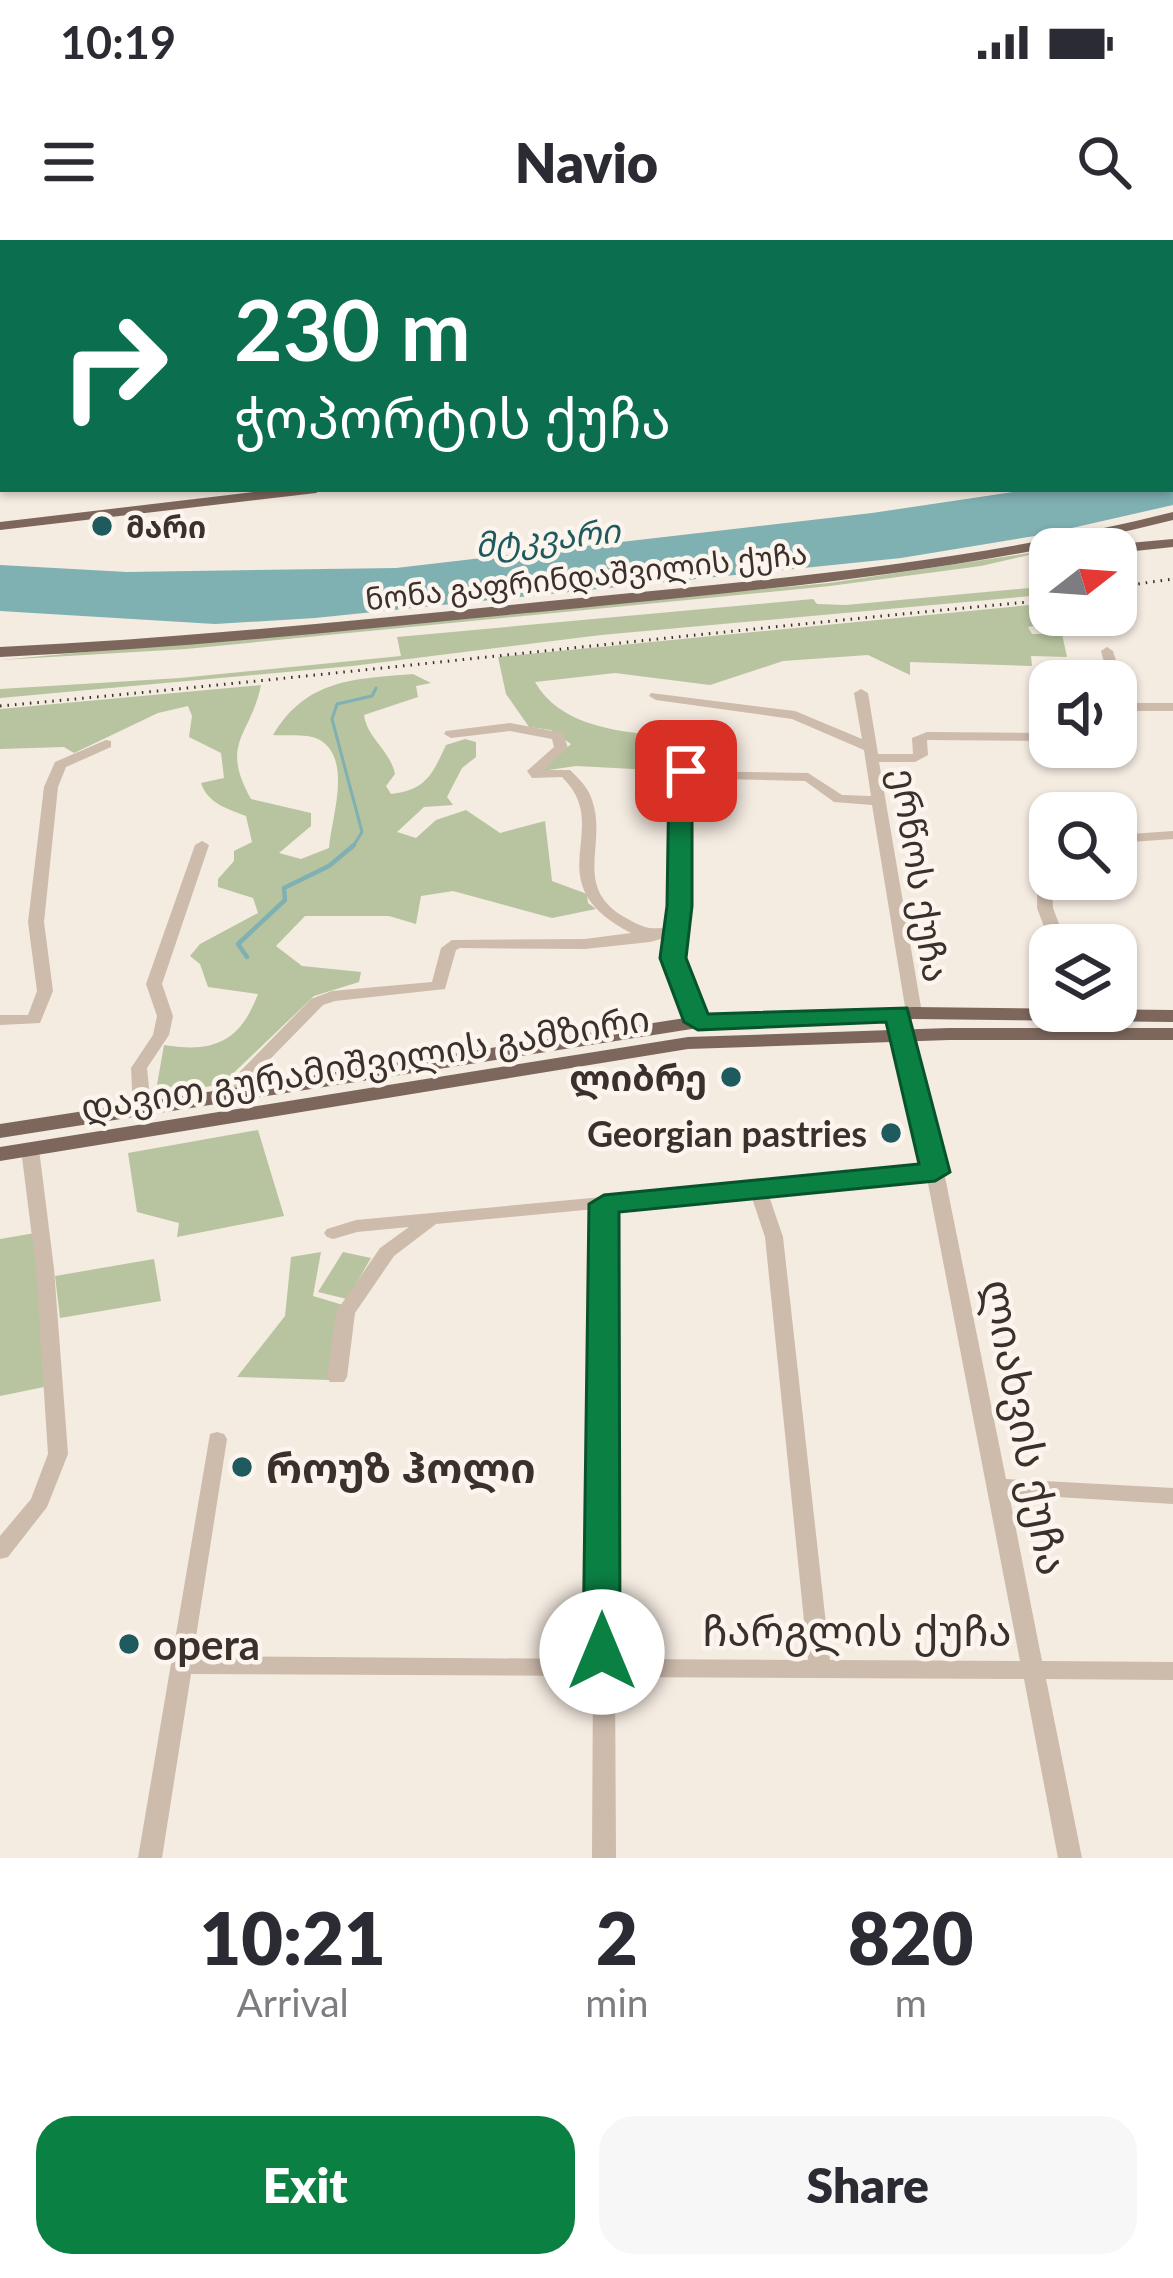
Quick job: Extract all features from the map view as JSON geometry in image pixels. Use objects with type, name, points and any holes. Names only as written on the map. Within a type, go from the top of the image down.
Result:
[{"type":"main road","points":[[0,526],[290,492]]},
{"type":"main road","name":"ნონა გაფრინდაშვილის ქუჩა","points":[[0,652],[254,634],[838,578],[991,556],[1173,519]]},
{"type":"main road","points":[[1137,546],[1171,543]]},
{"type":"main road","name":"ნონა გაფრინდაშვილის ქუჩა","points":[[0,664],[239,649],[861,587],[1029,561]]},
{"type":"main road","name":"დავით გურამიშვილის გამზირი","points":[[1137,1015],[1173,1016]]},
{"type":"main road","name":"დავით გურამიშვილის გამზირი","points":[[0,1154],[28,1138],[142,1108],[698,1022],[1029,1016]]},
{"type":"main road","name":"დავით გურამიშვილის გამზირი","points":[[0,1131],[28,1138],[671,1046],[904,1021],[1173,1034]]},
{"type":"street","points":[[1107,651],[1110,660]]},
{"type":"street","name":"ერწოს ქუჩა","points":[[861,693],[904,1021]]},
{"type":"street","name":"ერწოს ქუჩა","points":[[656,696],[795,715],[870,752]]},
{"type":"street","points":[[1137,707],[1173,707]]},
{"type":"street","points":[[451,734],[510,727],[558,736],[561,748],[534,771],[537,775],[565,773],[580,785],[589,814],[590,895],[673,958],[698,1022]]},
{"type":"street","points":[[870,752],[915,758],[921,755],[919,738],[927,736],[1029,737]]},
{"type":"street","points":[[0,1020],[34,1020],[45,991],[36,922],[51,788],[60,765],[106,744]]},
{"type":"street","points":[[673,958],[681,775],[808,777],[839,799],[878,801]]},
{"type":"street","points":[[1137,838],[1173,835]]},
{"type":"street","points":[[142,1108],[139,1068],[160,1035],[165,1016],[154,984],[202,845]]},
{"type":"street","points":[[225,1095],[317,1002],[332,996],[439,986],[449,948],[457,943],[585,944],[676,931]]},
{"type":"street","name":"ლიახვის ქუჩა","points":[[904,1021],[1070,1858]]},
{"type":"street","points":[[0,1551],[40,1502],[53,1478],[58,1454],[45,1269],[28,1138]]},
{"type":"street","points":[[333,1233],[356,1226],[935,1172]]},
{"type":"street","points":[[758,1190],[774,1237],[820,1670]]},
{"type":"street","points":[[604,1204],[604,1858]]},
{"type":"street","points":[[337,1377],[346,1312],[387,1252],[429,1221]]},
{"type":"street","points":[[150,1858],[217,1439]]},
{"type":"street","points":[[998,1486],[1173,1496]]},
{"type":"street","name":"ჩარგლის ქუჩა","points":[[182,1665],[1173,1671]]},
{"type":"green space","points":[[1029,553],[981,566],[830,586],[186,649],[0,660],[829,583]]},
{"type":"green space","points":[[1029,588],[1029,596],[0,698],[0,689],[180,678],[401,656],[397,637],[813,599],[817,604]]},
{"type":"green space","points":[[1029,605],[1029,636],[1062,636],[1067,657],[1031,656],[1029,666],[910,662],[910,675],[868,655],[783,661],[710,685],[615,673],[535,682],[572,716],[605,728],[656,735],[653,770],[576,766],[542,771],[571,744],[551,730],[529,727],[506,694],[498,657]]},
{"type":"green space","points":[[413,674],[431,683],[416,686],[418,697],[364,715],[395,774],[386,786],[391,794],[412,789],[426,779],[446,745],[465,739],[476,742],[476,757],[462,768],[447,797],[453,805],[424,807],[397,832],[416,838],[436,820],[466,810],[500,833],[545,821],[552,881],[587,894],[588,903],[596,909],[552,918],[453,891],[421,896],[416,924],[389,916],[305,916],[276,946],[302,966],[361,972],[359,982],[314,996],[222,1084],[155,1096],[164,1045],[197,1047],[223,1040],[243,1023],[258,994],[208,987],[200,964],[190,956],[200,944],[258,913],[253,898],[218,887],[218,879],[234,861],[234,851],[252,842],[246,816],[213,800],[201,783],[224,778],[221,753],[189,737],[192,716],[188,706],[158,713],[74,753],[64,747],[0,749],[0,709],[261,685],[240,740],[238,764],[251,799],[311,813],[311,826],[279,853],[301,859],[329,848],[338,791],[336,761],[320,740],[273,735],[316,692],[351,681]]},
{"type":"green space","points":[[258,1130],[284,1216],[177,1237],[179,1223],[137,1212],[128,1153]]},
{"type":"green space","points":[[35,1233],[44,1387],[0,1396],[0,1239]]},
{"type":"green space","points":[[321,1252],[313,1296],[343,1305],[329,1380],[237,1377],[285,1316],[291,1257]]},
{"type":"green space","points":[[343,1252],[371,1258],[347,1299],[318,1292]]},
{"type":"green space","points":[[154,1259],[161,1301],[60,1318],[55,1276]]},
{"type":"water","points":[[1014,492],[1173,492],[1173,505],[1072,528],[1029,528],[1029,537],[901,558],[315,618],[215,624],[0,611],[0,565],[127,572],[396,568]]},
{"type":"waterway","points":[[354,845],[362,832],[332,719],[337,704],[372,696],[376,688]]},
{"type":"waterway","points":[[247,957],[238,944],[285,900],[284,888],[329,866],[354,845]]},
{"type":"railway","points":[[1137,584],[1173,579]]},
{"type":"railway","points":[[0,706],[1029,602]]},
{"type":"place","name":"მარი","points":[[102,526]]},
{"type":"place","name":"ლიბრე","points":[[731,1077]]},
{"type":"place","name":"Georgian pastries","points":[[891,1133]]},
{"type":"place","name":"როუზ ჰოლი","points":[[242,1467]]},
{"type":"place","name":"opera","points":[[129,1644]]},
{"type":"route","points":[[602,1652],[604,1204],[935,1172],[899,1036],[898,1013],[698,1022],[673,958],[680,906],[681,775],[686,771]]},
{"type":"water label","name":"მტკვარი","points":[[547,537]]}]
